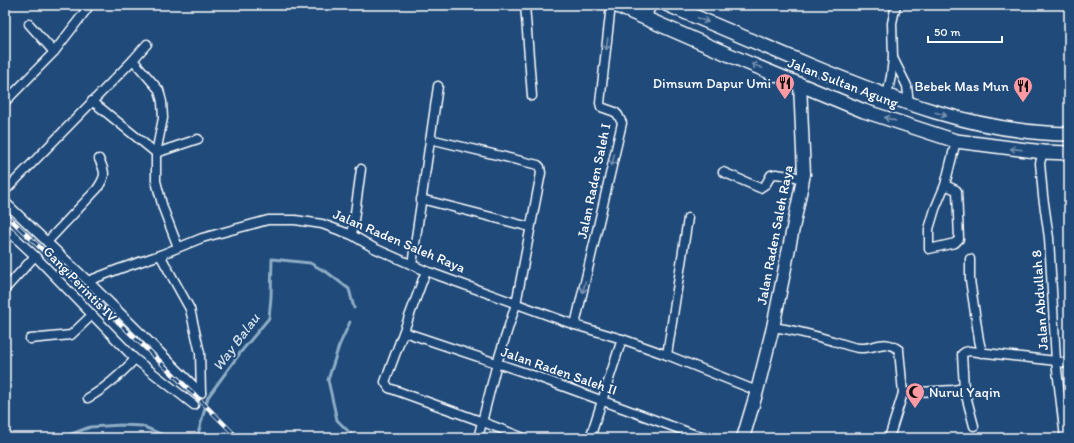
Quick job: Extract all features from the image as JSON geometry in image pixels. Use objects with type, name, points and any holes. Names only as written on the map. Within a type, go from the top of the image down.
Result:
[{"type":"main road","name":"Jalan Sultan Agung","points":[[615,5],[864,111],[956,141],[1043,152],[1069,153]]},
{"type":"main road","points":[[644,18],[649,5]]},
{"type":"main road","name":"Jalan Sultan Agung","points":[[668,5],[871,91],[909,104],[955,118],[998,127],[1044,134],[1069,134]]},
{"type":"main road","points":[[864,111],[871,91]]},
{"type":"street","points":[[525,5],[532,96]]},
{"type":"street","name":"Jalan Raden Saleh I","points":[[575,325],[622,123],[618,115],[601,107],[600,103],[611,5]]},
{"type":"street","points":[[887,96],[892,76],[892,23],[896,5]]},
{"type":"street","points":[[5,102],[54,52],[87,9]]},
{"type":"street","points":[[29,24],[54,52]]},
{"type":"street","points":[[5,191],[147,44]]},
{"type":"street","points":[[893,58],[907,86],[909,104]]},
{"type":"street","points":[[133,60],[159,90],[163,118],[156,153],[156,182],[163,208],[178,247]]},
{"type":"street","name":"Jalan Raden Saleh Raya","points":[[743,438],[757,391],[773,327],[803,178],[804,167],[800,84]]},
{"type":"street","points":[[412,265],[438,86]]},
{"type":"street","points":[[92,101],[156,153]]},
{"type":"street","points":[[156,153],[198,139]]},
{"type":"street","points":[[430,139],[539,166],[541,173],[516,304],[497,363],[478,438]]},
{"type":"street","points":[[945,185],[957,191],[959,239],[955,243],[929,249],[929,229],[945,185],[956,141]]},
{"type":"street","name":"Jalan Abdullah 8","points":[[1043,152],[1040,163],[1049,238],[1056,361],[1065,438]]},
{"type":"street","points":[[47,242],[102,182],[105,176],[104,168],[99,159]]},
{"type":"street","points":[[352,236],[361,169]]},
{"type":"street","points":[[723,172],[760,188],[766,184],[771,175],[803,178]]},
{"type":"street","points":[[421,199],[530,227]]},
{"type":"street","points":[[5,202],[88,281],[200,393],[200,353],[190,309],[160,255]]},
{"type":"street","points":[[667,355],[688,218]]},
{"type":"street","name":"Jalan Raden Saleh Raya","points":[[88,281],[119,268],[160,255],[202,238],[268,220],[295,220],[322,224],[352,236],[374,248],[426,271],[575,325],[622,339],[667,355],[757,391]]},
{"type":"street","name":"Gang Perintis IV","points":[[5,228],[35,256],[135,359],[194,405]]},
{"type":"street","points":[[5,289],[35,256]]},
{"type":"street","points":[[970,259],[970,280],[982,353]]},
{"type":"street","points":[[426,271],[385,382],[386,386],[524,438]]},
{"type":"street","points":[[30,339],[71,335],[92,315]]},
{"type":"street","points":[[773,327],[796,331],[861,348],[878,344],[888,344],[899,350],[903,393],[889,438]]},
{"type":"street","name":"Jalan Raden Saleh II","points":[[404,332],[602,400],[703,438]]},
{"type":"street","points":[[590,438],[622,339]]},
{"type":"street","points":[[974,426],[964,388],[962,354],[965,352],[969,351],[1056,361],[1069,364]]},
{"type":"street","points":[[88,398],[100,391],[120,375],[135,359]]},
{"type":"street","points":[[903,393],[964,388]]},
{"type":"waterway","name":"Way Balau","points":[[190,438],[198,434],[208,397],[240,353],[269,318],[272,259],[310,263],[328,273],[349,289],[354,308]]},
{"type":"waterway","name":"Way Balau","points":[[350,322],[339,346],[328,380],[337,420],[355,438]]},
{"type":"waterway","name":"Way Balau","points":[[64,438],[90,427],[121,425],[142,426],[170,438]]},
{"type":"railway","points":[[5,214],[238,438]]},
{"type":"place","name":"Dimsum Dapur Umi","points":[[785,100]]},
{"type":"place","name":"Bebek Mas Mun","points":[[1023,103]]},
{"type":"place","name":"Nurul Yaqin","points":[[915,409]]}]
